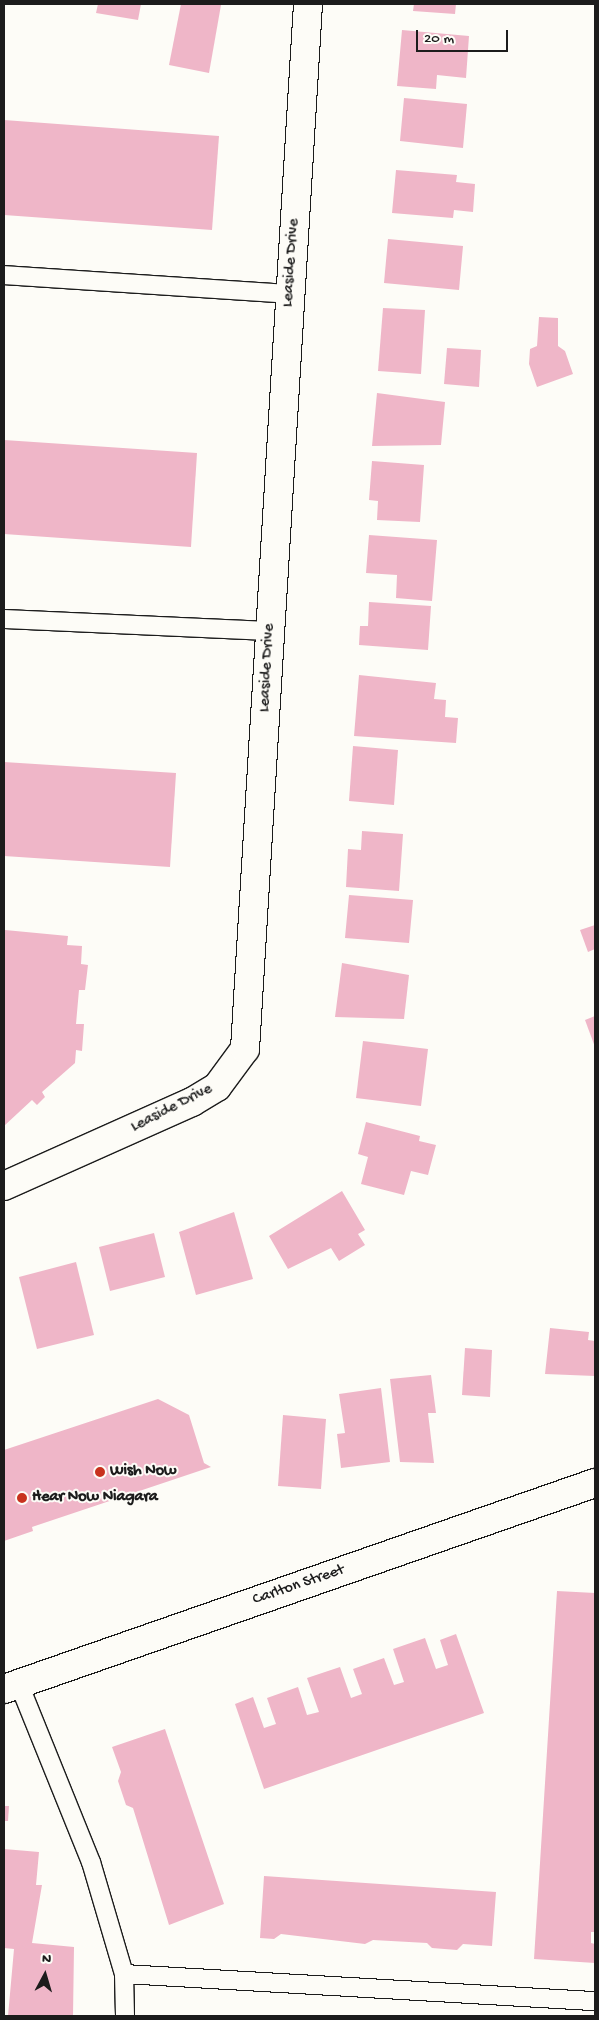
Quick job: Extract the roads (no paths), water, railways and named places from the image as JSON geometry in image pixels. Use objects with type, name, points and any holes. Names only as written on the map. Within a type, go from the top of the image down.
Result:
[{"type":"street","name":"Leaside Drive","points":[[4,1186],[192,1102],[217,1087],[245,1048],[308,4]]},
{"type":"street","name":"Carlton Street","points":[[11,1686],[595,1483]]},
{"type":"lane","points":[[4,275],[290,294]]},
{"type":"lane","points":[[4,619],[271,631]]},
{"type":"lane","points":[[11,1686],[91,1862],[124,1974],[125,2016]]},
{"type":"lane","points":[[124,1974],[595,2001]]},
{"type":"place","name":"Wish Now","points":[[100,1472]]},
{"type":"place","name":"Hear Now Niagara","points":[[22,1498]]}]
